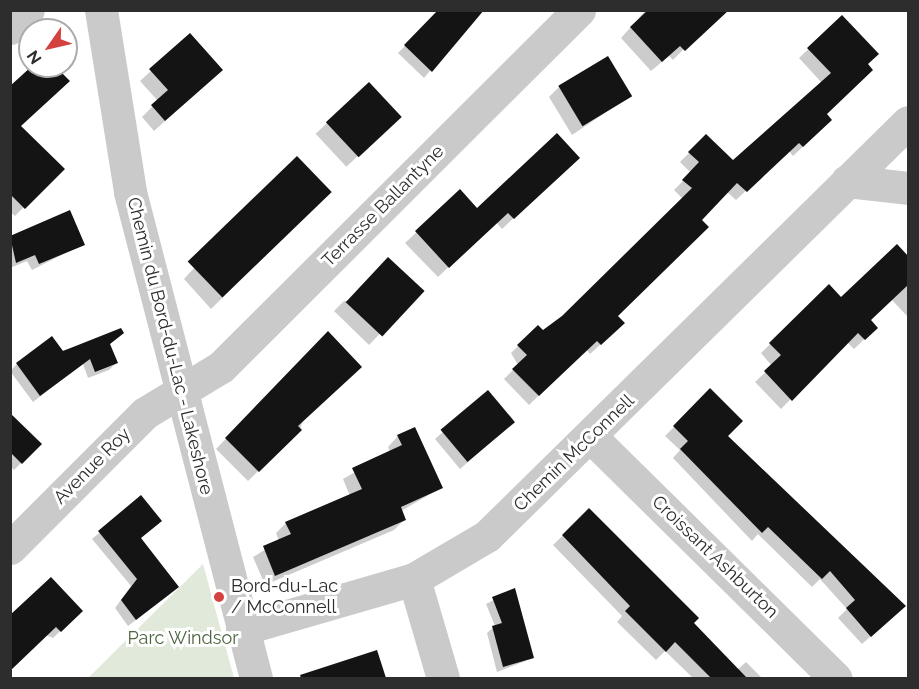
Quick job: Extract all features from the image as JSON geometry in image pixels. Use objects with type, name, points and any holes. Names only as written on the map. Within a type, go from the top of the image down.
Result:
[{"type":"street","points":[[10,28],[28,10]]},
{"type":"street","name":"Chemin du Bord-du-Lac - Lakeshore","points":[[101,10],[130,192],[256,678]]},
{"type":"street","name":"Terrasse Ballantyne","points":[[180,392],[221,367],[579,10]]},
{"type":"street","name":"Chemin McConnell","points":[[242,629],[414,579],[487,536],[592,438],[847,181],[909,122]]},
{"type":"street","points":[[847,181],[909,188]]},
{"type":"street","name":"Avenue Roy","points":[[10,548],[146,413],[180,392]]},
{"type":"street","name":"Croissant Ashburton","points":[[592,438],[835,678]]},
{"type":"street","points":[[414,579],[443,678]]},
{"type":"green space","name":"Parc Windsor","points":[[203,564],[234,678],[88,678]]},
{"type":"building","points":[[438,10],[484,10],[432,72],[404,45]]},
{"type":"building","points":[[648,10],[729,10],[685,51],[680,46],[662,62],[630,27]]},
{"type":"building","points":[[842,15],[879,54],[868,64],[873,70],[827,114],[832,120],[803,147],[799,143],[747,192],[737,183],[702,220],[709,227],[618,316],[625,323],[601,345],[597,341],[539,396],[512,369],[527,355],[517,345],[538,325],[543,330],[562,316],[692,188],[682,180],[699,162],[688,152],[706,134],[733,160],[831,73],[807,48]]},
{"type":"building","points":[[190,33],[223,70],[165,121],[151,105],[168,90],[149,69]]},
{"type":"building","points":[[608,56],[632,96],[582,126],[558,86]]},
{"type":"building","points":[[19,78],[67,78],[70,81],[21,126],[65,169],[25,209],[10,194],[10,86]]},
{"type":"building","points":[[369,82],[402,117],[359,157],[326,122]]},
{"type":"building","points":[[557,133],[580,158],[514,219],[508,213],[449,268],[415,231],[460,189],[477,208]]},
{"type":"building","points":[[297,156],[332,192],[222,298],[188,262]]},
{"type":"building","points":[[70,210],[85,245],[39,264],[35,255],[16,263],[10,236]]},
{"type":"building","points":[[897,244],[909,257],[909,284],[871,320],[878,328],[865,340],[858,333],[792,401],[764,371],[781,355],[769,343],[829,284],[841,297]]},
{"type":"building","points":[[388,257],[425,291],[382,336],[346,302]]},
{"type":"building","points":[[121,328],[124,333],[110,344],[118,363],[95,372],[90,359],[40,396],[16,363],[52,336],[63,351]]},
{"type":"building","points":[[328,331],[362,367],[298,426],[302,430],[259,472],[225,438]]},
{"type":"building","points":[[710,388],[743,421],[728,436],[906,606],[871,637],[846,608],[855,600],[830,571],[822,579],[768,527],[762,533],[680,449],[688,441],[673,426]]},
{"type":"building","points":[[488,390],[515,422],[468,462],[441,430]]},
{"type":"building","points":[[10,413],[42,444],[22,464],[10,452]]},
{"type":"building","points":[[415,427],[443,488],[401,507],[406,520],[275,576],[263,546],[291,534],[285,522],[362,489],[352,468],[402,445],[397,435]]},
{"type":"building","points":[[141,495],[162,521],[141,538],[179,587],[136,620],[121,600],[137,579],[98,531]]},
{"type":"building","points":[[589,508],[699,618],[694,623],[747,678],[711,678],[675,642],[666,652],[625,611],[630,606],[562,535]]},
{"type":"building","points":[[51,577],[83,611],[61,632],[56,627],[10,671],[10,615]]},
{"type":"building","points":[[515,588],[534,658],[503,667],[492,626],[502,623],[492,597]]},
{"type":"building","points":[[377,650],[386,678],[301,678],[300,675]]},
{"type":"place","name":"Bord-du-Lac / McConnell","points":[[219,597]]}]
